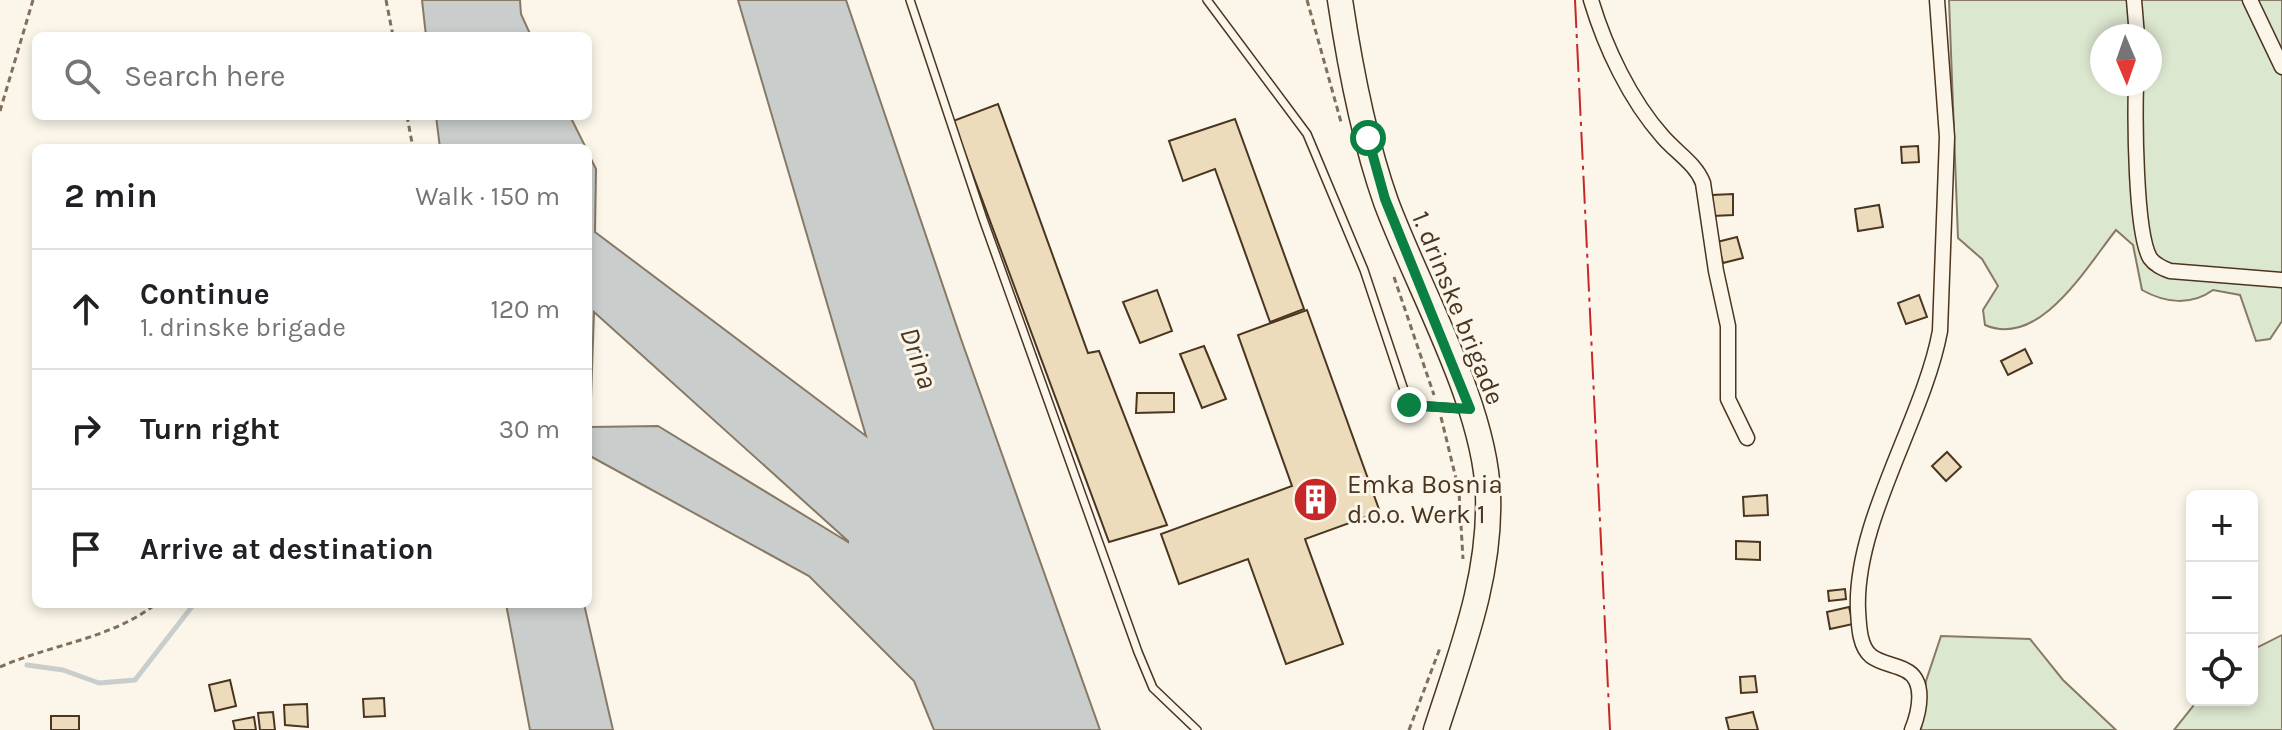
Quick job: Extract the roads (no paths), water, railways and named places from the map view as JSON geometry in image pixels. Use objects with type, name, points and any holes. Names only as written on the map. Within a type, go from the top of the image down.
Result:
[{"type":"main road","name":"1. drinske brigade","points":[[1340,0],[1354,82],[1385,199],[1470,409],[1488,491],[1484,572],[1436,730]]},
{"type":"street","points":[[1591,0],[1611,55],[1661,136],[1699,172],[1703,183],[1728,326],[1728,399],[1747,438]]},
{"type":"street","points":[[1912,730],[1919,714],[1918,686],[1910,672],[1870,655],[1859,634],[1857,595],[1864,556],[1906,429],[1934,362],[1940,331],[1947,137],[1937,0]]},
{"type":"street","points":[[2134,0],[2136,24]]},
{"type":"street","points":[[2250,0],[2282,67]]},
{"type":"street","points":[[2135,96],[2134,128],[2143,232],[2148,254],[2154,263],[2170,271],[2282,280]]},
{"type":"lane","points":[[910,0],[983,219],[1148,676],[1153,688],[1197,730]]},
{"type":"lane","points":[[1207,0],[1307,134],[1364,270],[1409,405],[1470,409]]},
{"type":"water","points":[[422,0],[520,0],[521,14],[529,32],[426,32]]},
{"type":"water","name":"Drina","points":[[738,0],[846,0],[961,339],[1100,730],[934,730],[914,681],[809,576],[592,457],[592,427],[658,426],[848,542],[594,312],[592,370],[592,161],[596,169],[595,232],[866,436]]},
{"type":"water","points":[[436,120],[572,120],[584,144],[440,144]]},
{"type":"water","points":[[507,608],[585,608],[613,730],[530,730]]},
{"type":"waterway","points":[[27,665],[63,670],[99,683],[135,680],[191,608]]},
{"type":"place","name":"Emka Bosnia d.o.o. Werk 1","points":[[1316,499]]}]
